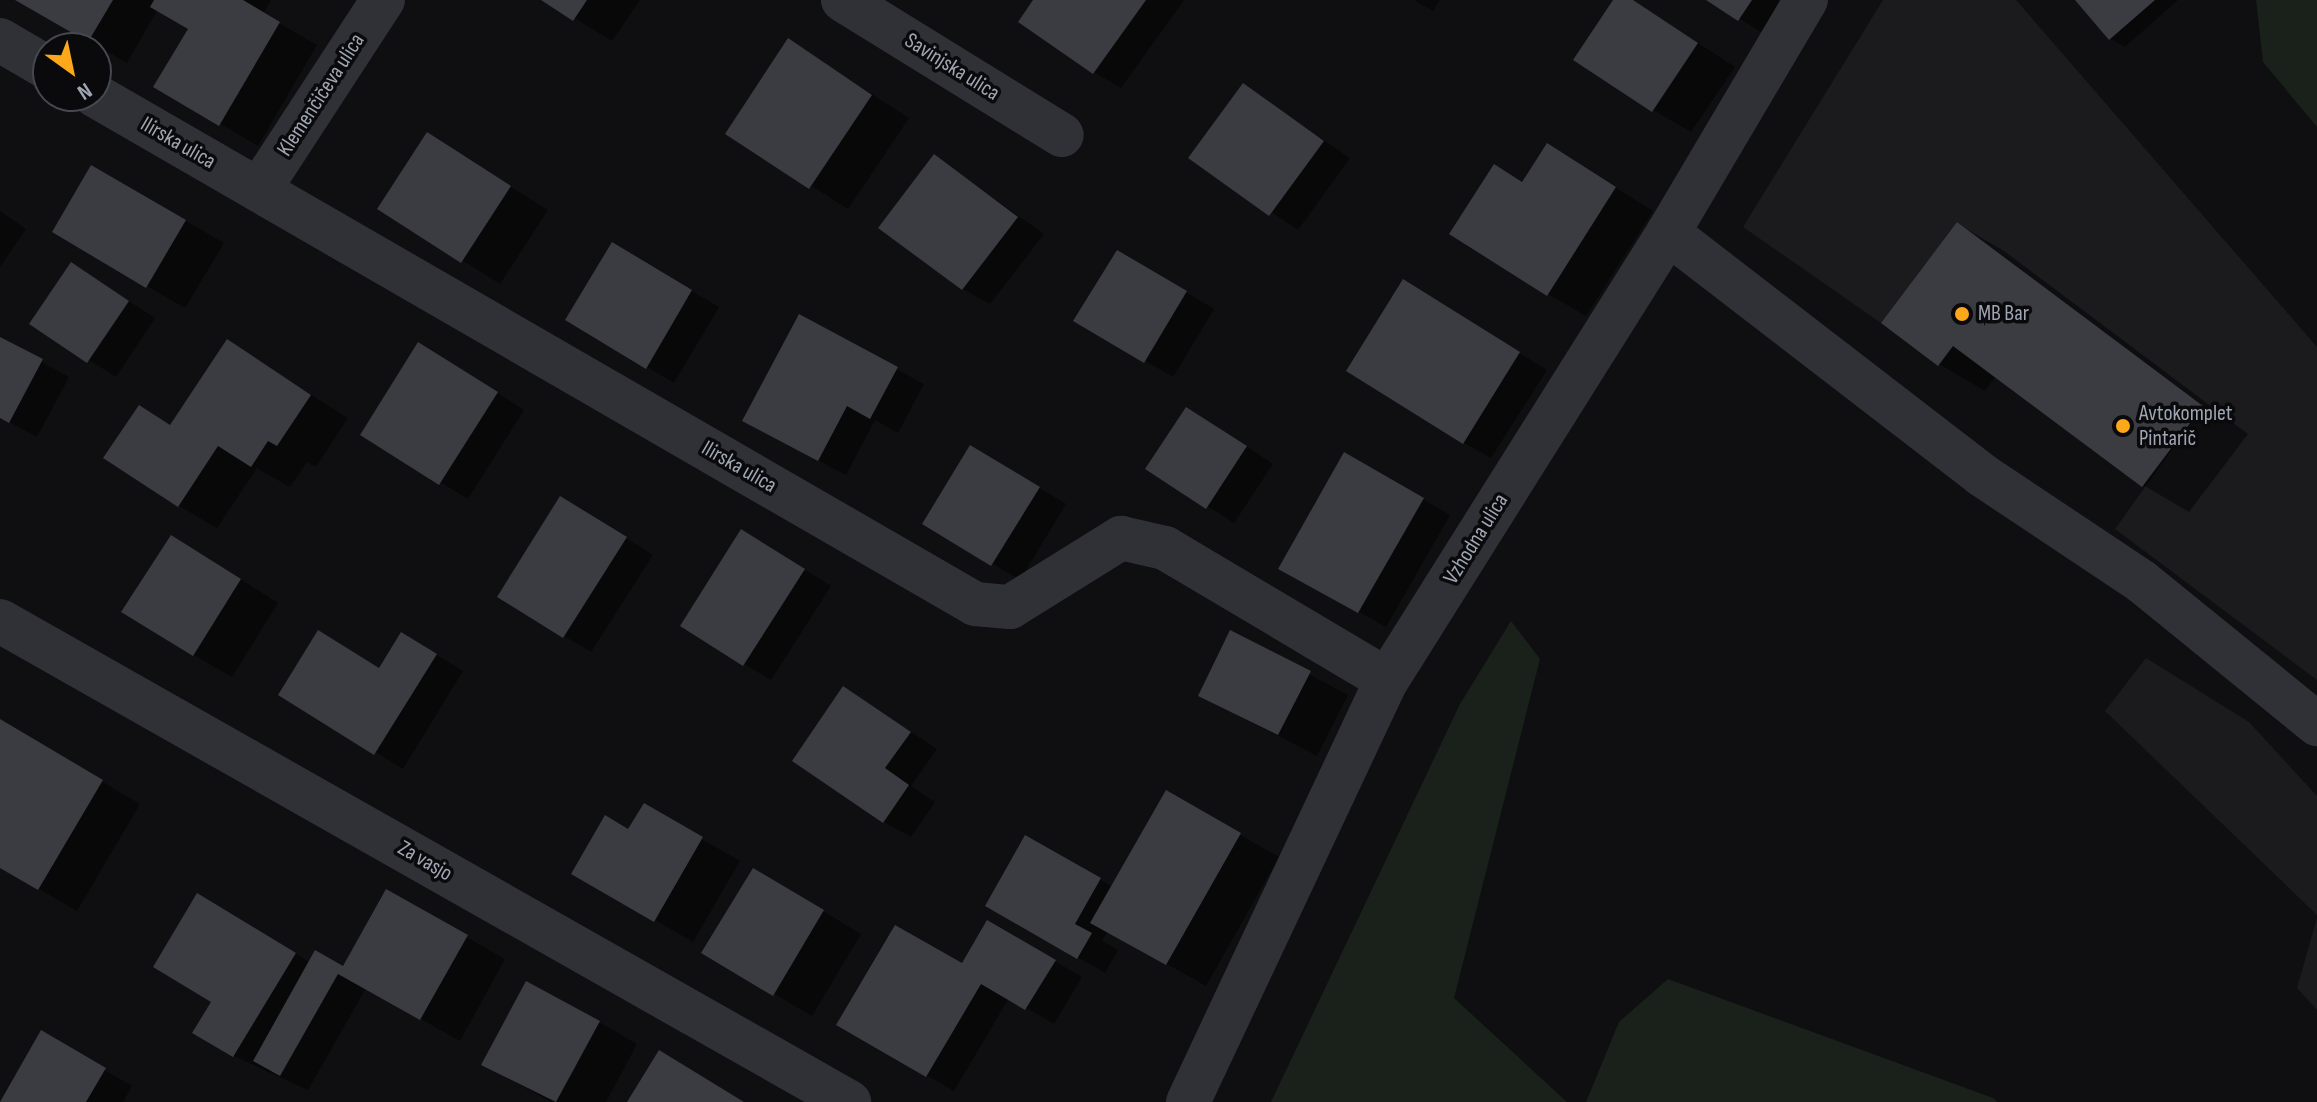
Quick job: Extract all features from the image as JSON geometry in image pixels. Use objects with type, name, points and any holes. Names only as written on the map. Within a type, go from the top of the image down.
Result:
[{"type":"street","name":"Klemenčičeva ulica","points":[[259,190],[383,0]]},
{"type":"street","name":"Savinjska ulica","points":[[843,0],[1062,135]]},
{"type":"street","name":"Vzhodna ulica","points":[[1188,1102],[1387,680],[1668,233],[1806,0]]},
{"type":"street","points":[[0,40],[32,59]]},
{"type":"street","name":"Ilirska ulica","points":[[112,105],[975,604],[1010,607],[1121,538],[1165,548],[1387,680]]},
{"type":"street","points":[[1668,233],[1982,475],[2141,581],[2317,724]]},
{"type":"street","name":"Za vasjo","points":[[0,621],[849,1102]]},
{"type":"shaded area","points":[[1883,0],[2016,0],[2317,347],[2317,680],[2115,529],[2203,406],[1957,222],[1881,323],[1743,227]]},
{"type":"shaded area","points":[[2256,0],[2317,0],[2317,127],[2263,62]]},
{"type":"shaded area","points":[[1511,621],[1540,659],[1454,998],[1567,1102],[1271,1102],[1460,704]]},
{"type":"shaded area","points":[[2146,658],[2249,722],[2317,796],[2317,915],[2105,711]]},
{"type":"shaded area","points":[[2317,918],[2317,1010],[2297,988]]},
{"type":"shaded area","points":[[1668,979],[1997,1102],[1586,1102],[1619,1022]]},
{"type":"building","points":[[15,0],[113,0],[94,32],[71,32]]},
{"type":"building","points":[[154,0],[243,0],[280,22],[219,126],[153,87],[188,29],[150,7]]},
{"type":"building","points":[[541,0],[587,0],[573,21]]},
{"type":"building","points":[[1033,0],[1146,0],[1093,74],[1018,22]]},
{"type":"building","points":[[1613,0],[1633,0],[1698,43],[1652,112],[1573,60]]},
{"type":"building","points":[[1706,0],[1752,0],[1738,21]]},
{"type":"building","points":[[2075,0],[2155,0],[2109,40]]},
{"type":"building","points":[[788,38],[872,95],[809,189],[725,134]]},
{"type":"building","points":[[1243,83],[1324,141],[1269,216],[1188,158]]},
{"type":"building","points":[[427,132],[511,186],[461,263],[377,209]]},
{"type":"building","points":[[1547,143],[1616,187],[1547,296],[1449,234],[1494,164],[1522,182]]},
{"type":"building","points":[[934,154],[1018,217],[962,290],[878,228]]},
{"type":"building","points":[[91,165],[186,220],[146,288],[52,232]]},
{"type":"building","points":[[1957,222],[2203,406],[2142,487],[1953,346],[1938,366],[1881,323]]},
{"type":"building","points":[[612,242],[692,290],[646,369],[565,320]]},
{"type":"building","points":[[1117,250],[1187,291],[1144,363],[1073,321]]},
{"type":"building","points":[[71,262],[129,301],[87,363],[29,324]]},
{"type":"building","points":[[1403,279],[1520,352],[1463,444],[1346,371]]},
{"type":"building","points":[[799,314],[898,367],[870,419],[847,406],[818,461],[742,421]]},
{"type":"building","points":[[0,337],[43,359],[9,423],[0,418]]},
{"type":"building","points":[[227,339],[311,395],[277,446],[268,441],[251,467],[218,446],[178,507],[103,458],[139,405],[170,425]]},
{"type":"building","points":[[418,342],[498,392],[439,485],[360,435]]},
{"type":"building","points":[[1186,407],[1247,446],[1206,509],[1145,469]]},
{"type":"building","points":[[970,445],[1040,487],[991,566],[922,524]]},
{"type":"building","points":[[1344,452],[1424,498],[1358,613],[1278,569]]},
{"type":"building","points":[[560,496],[627,537],[563,638],[497,597]]},
{"type":"building","points":[[741,529],[805,569],[743,666],[680,626]]},
{"type":"building","points":[[171,535],[241,579],[193,656],[121,612]]},
{"type":"building","points":[[318,630],[379,668],[401,632],[437,654],[374,755],[278,695]]},
{"type":"building","points":[[1230,630],[1311,671],[1278,735],[1198,696]]},
{"type":"building","points":[[843,686],[911,732],[885,768],[909,785],[883,823],[792,761]]},
{"type":"building","points":[[0,719],[103,780],[38,890],[0,868]]},
{"type":"building","points":[[1166,790],[1241,833],[1166,965],[1090,923]]},
{"type":"building","points":[[644,803],[703,837],[654,922],[571,874],[605,815],[628,829]]},
{"type":"building","points":[[1025,835],[1101,878],[1075,924],[1092,933],[1077,959],[985,906]]},
{"type":"building","points":[[753,868],[824,910],[773,996],[701,953]]},
{"type":"building","points":[[386,889],[468,935],[420,1020],[338,974],[280,1076],[253,1061],[315,950],[343,966]]},
{"type":"building","points":[[197,893],[296,953],[233,1057],[192,1033],[211,1002],[153,967]]},
{"type":"building","points":[[987,920],[1056,960],[1025,1010],[981,984],[926,1077],[836,1025],[895,925],[962,963]]},
{"type":"building","points":[[526,981],[600,1021],[556,1102],[481,1065]]},
{"type":"building","points":[[41,1030],[106,1068],[86,1102],[0,1102]]},
{"type":"building","points":[[659,1050],[744,1102],[627,1102]]},
{"type":"place","name":"MB Bar","points":[[1962,314]]},
{"type":"place","name":"Avtokomplet Pintarič","points":[[2123,426]]}]
